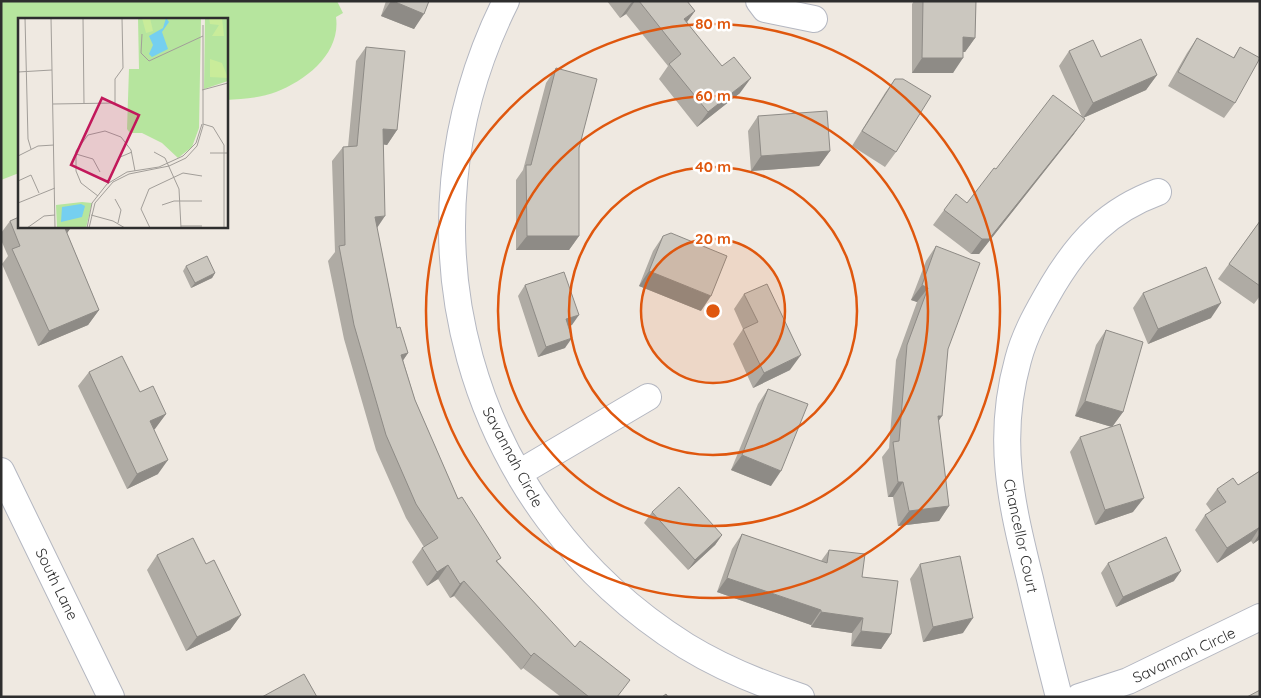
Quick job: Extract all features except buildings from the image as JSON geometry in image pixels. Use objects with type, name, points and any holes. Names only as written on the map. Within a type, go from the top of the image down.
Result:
[{"type":"street","name":"Savannah Circle","points":[[506,1],[488,37],[471,86],[456,151],[451,202],[451,256],[460,321],[479,390],[491,420],[518,472],[544,514],[570,547],[603,581],[639,612],[686,646],[709,659],[789,695]]},
{"type":"street","points":[[759,1],[765,9],[814,19]]},
{"type":"street","name":"Chancellor Court","points":[[1059,697],[1015,521],[1007,478],[1006,428],[1008,403],[1018,359],[1033,319],[1060,273],[1093,230],[1118,210],[1158,192]]},
{"type":"street","points":[[518,472],[648,397]]},
{"type":"street","name":"South Lane","points":[[1,471],[111,697]]},
{"type":"street","name":"Savannah Circle","points":[[1078,697],[1128,682],[1260,617]]},
{"type":"green space","points":[[1,1],[337,1],[343,13],[336,17],[336,30],[333,42],[320,64],[288,87],[270,94],[228,100],[228,18],[18,18],[18,173],[1,180]]}]
